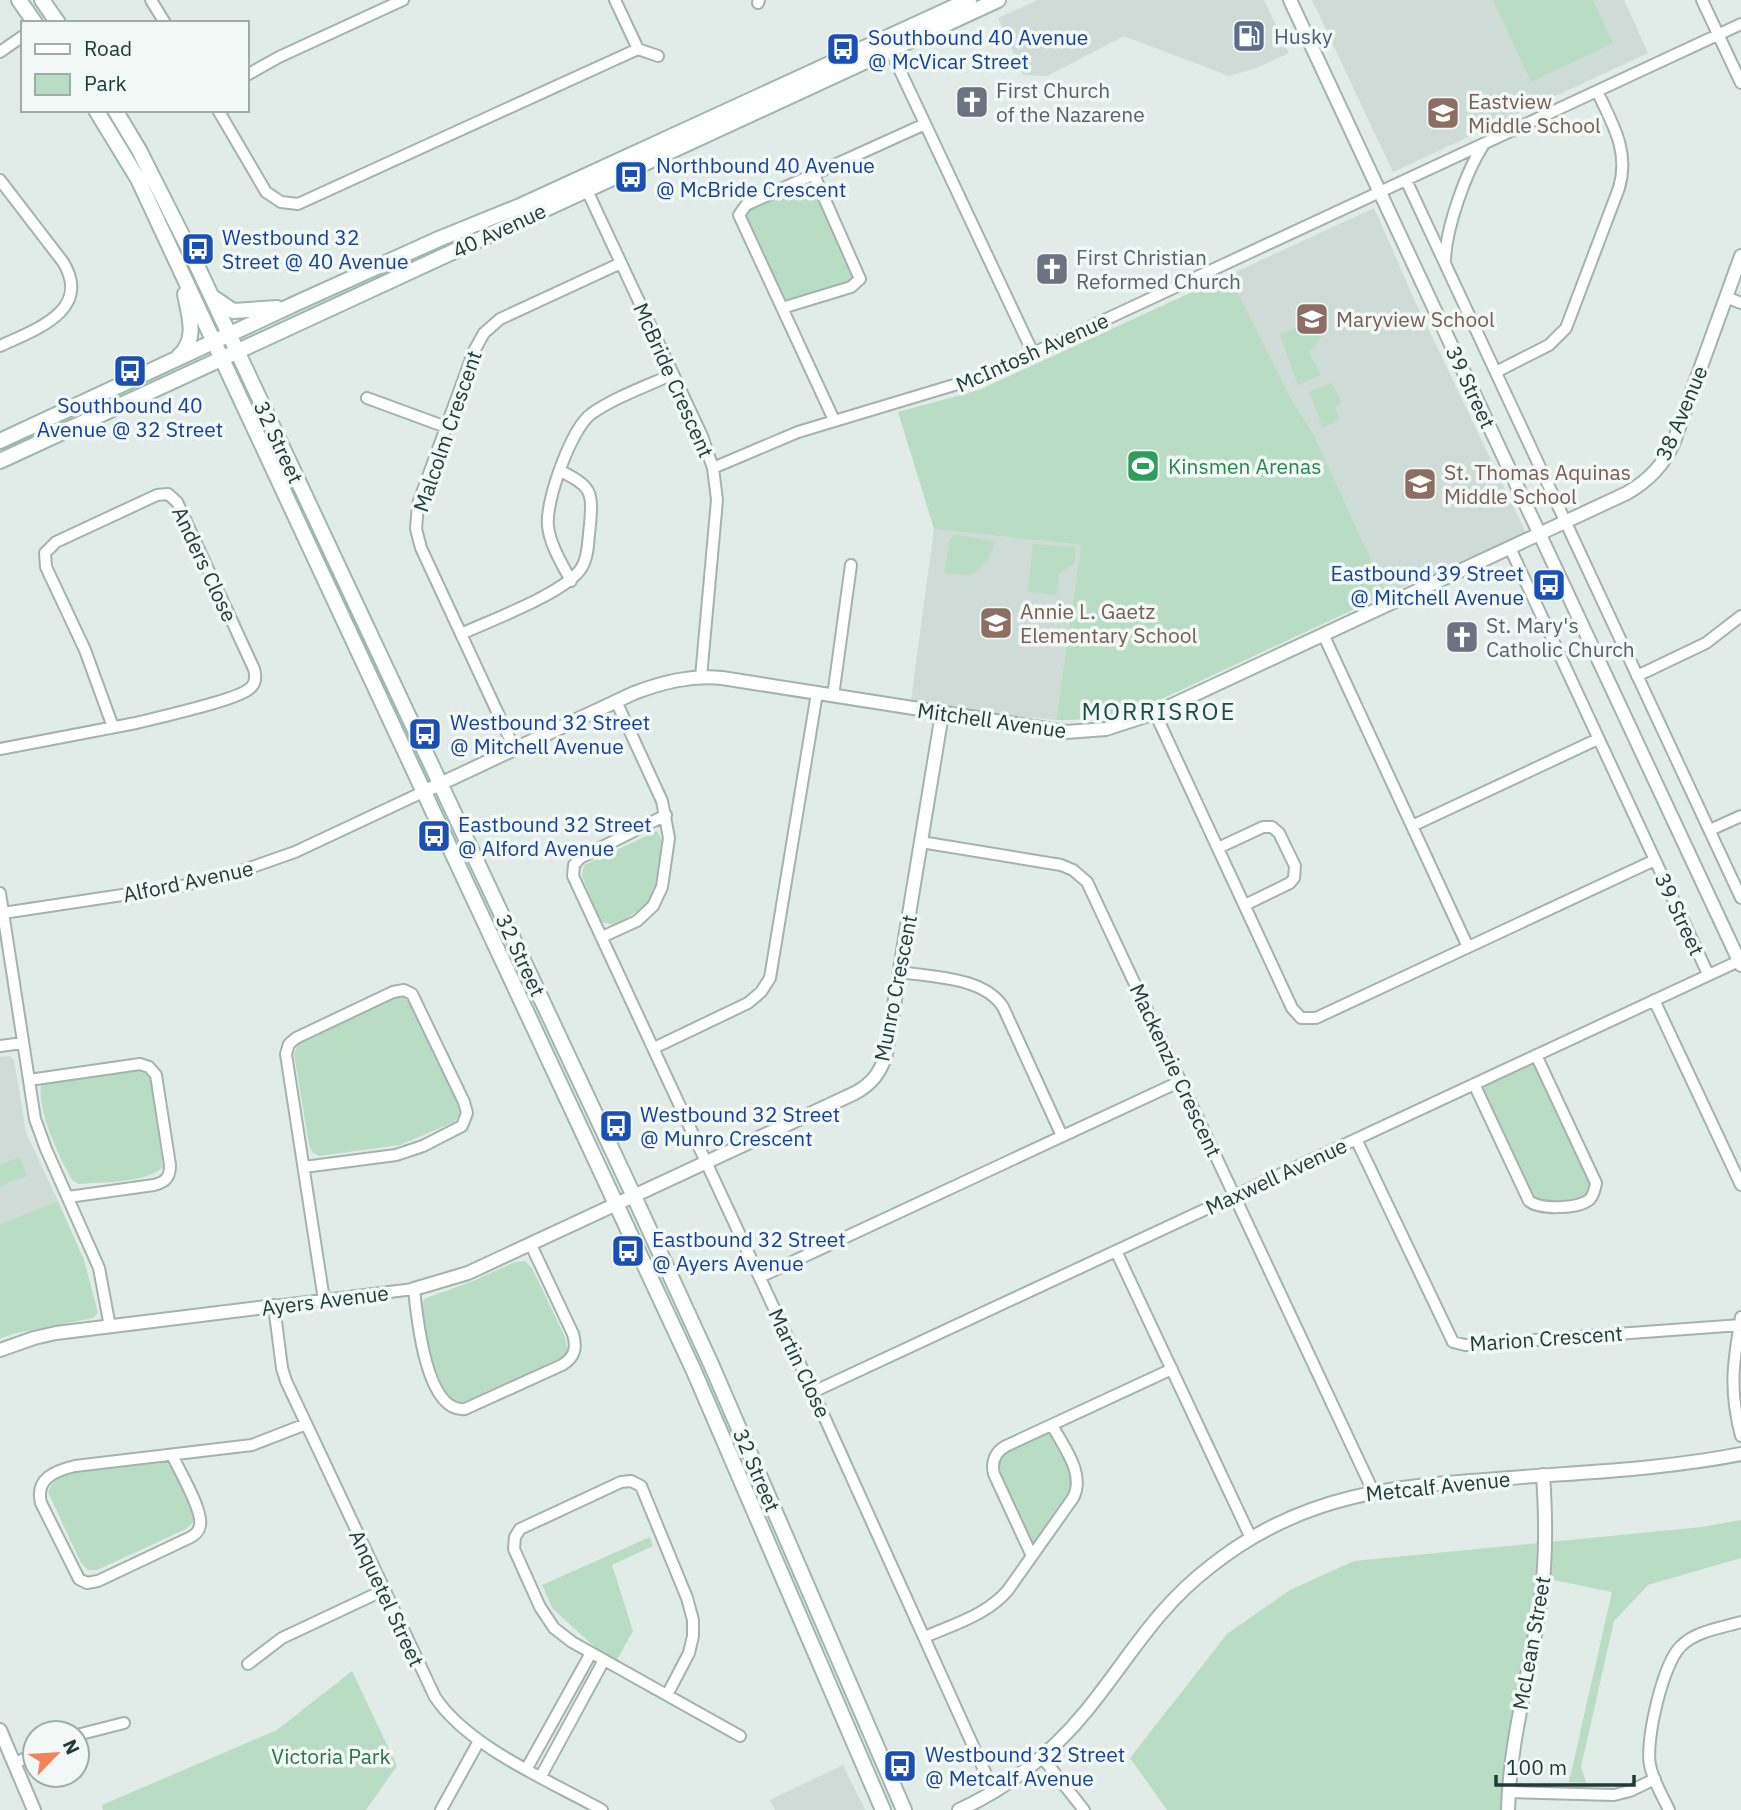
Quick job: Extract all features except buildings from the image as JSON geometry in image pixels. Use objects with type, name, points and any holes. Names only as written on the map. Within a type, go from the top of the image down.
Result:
[{"type":"main road","points":[[19,0],[34,21]]},
{"type":"main road","points":[[42,0],[50,20]]},
{"type":"main road","name":"40 Avenue","points":[[888,44],[969,0]]},
{"type":"main road","name":"40 Avenue","points":[[0,461],[237,352],[584,184],[888,44],[998,0]]},
{"type":"main road","name":"32 Street","points":[[97,112],[138,178],[693,1369],[883,1810]]},
{"type":"main road","name":"32 Street","points":[[116,112],[164,198],[210,294],[634,1196],[711,1364],[904,1810]]},
{"type":"main road","name":"40 Avenue","points":[[0,441],[299,302],[584,184]]},
{"type":"main road","points":[[175,359],[189,344],[191,334],[179,268]]},
{"type":"main road","points":[[210,294],[233,311],[276,308],[299,302]]},
{"type":"street","points":[[151,0],[164,21]]},
{"type":"street","points":[[248,74],[279,57],[402,0]]},
{"type":"street","points":[[615,0],[638,49]]},
{"type":"street","name":"39 Street","points":[[1290,0],[1740,962]]},
{"type":"street","points":[[1702,0],[1741,83]]},
{"type":"street","name":"McIntosh Avenue","points":[[713,468],[783,437],[834,420],[971,382],[1741,24]]},
{"type":"street","points":[[0,52],[21,37]]},
{"type":"street","points":[[888,44],[1033,353]]},
{"type":"street","points":[[219,112],[266,192],[281,202],[291,204],[307,201],[638,49],[658,56]]},
{"type":"street","points":[[1496,372],[1549,345],[1566,328],[1621,182],[1621,144],[1597,91]]},
{"type":"street","points":[[834,420],[739,215],[746,205],[925,124]]},
{"type":"street","points":[[1445,263],[1448,233],[1471,168],[1484,143]]},
{"type":"street","points":[[782,308],[851,287],[860,279],[814,175]]},
{"type":"street","points":[[0,180],[63,262],[71,285],[67,302],[53,320],[0,345]]},
{"type":"street","name":"39 Street","points":[[1406,180],[1741,898]]},
{"type":"street","name":"McBride Crescent","points":[[584,184],[674,374],[707,448],[713,468],[717,512],[701,677]]},
{"type":"street","name":"38 Avenue","points":[[1566,522],[1635,489],[1660,466],[1672,444],[1741,256]]},
{"type":"street","name":"Malcolm Crescent","points":[[514,748],[421,548],[415,523],[420,497],[480,338],[505,317],[621,263]]},
{"type":"street","points":[[1726,297],[1741,303]]},
{"type":"street","points":[[570,581],[551,541],[548,528],[550,499],[572,440],[585,419],[603,407],[674,374]]},
{"type":"street","points":[[367,398],[446,427]]},
{"type":"street","points":[[461,634],[562,587],[581,570],[585,561],[592,502],[586,486],[561,471]]},
{"type":"street","name":"Anders Close","points":[[0,749],[113,727],[158,718],[240,694],[250,689],[255,682],[256,673],[177,502],[168,494],[157,495],[56,542],[45,553],[46,567],[85,650],[113,727]]},
{"type":"street","name":"Mitchell Avenue","points":[[440,784],[616,701],[662,684],[701,677],[722,678],[1055,731],[1078,732],[1120,726],[1155,713],[1566,522]]},
{"type":"street","name":"39 Street","points":[[1510,548],[1709,974]]},
{"type":"street","points":[[833,696],[851,565]]},
{"type":"street","points":[[1637,676],[1706,643],[1741,616]]},
{"type":"street","points":[[1323,634],[1468,947]]},
{"type":"street","points":[[654,1048],[741,1007],[761,992],[769,978],[817,694]]},
{"type":"street","points":[[602,937],[643,916],[660,895],[668,845],[662,801],[616,701]]},
{"type":"street","points":[[1155,713],[1292,1008],[1301,1018],[1316,1018],[1655,860]]},
{"type":"street","name":"Munro Crescent","points":[[634,1196],[855,1093],[871,1083],[884,1063],[942,714]]},
{"type":"street","points":[[1412,826],[1598,739]]},
{"type":"street","name":"Alford Avenue","points":[[3,914],[182,886],[238,873],[295,852],[440,784]]},
{"type":"street","name":"Martin Close","points":[[666,816],[585,854],[574,865],[575,883],[707,1162],[994,1791]]},
{"type":"street","points":[[1710,830],[1741,816]]},
{"type":"street","points":[[1218,848],[1268,827],[1279,833],[1290,855],[1296,870],[1292,881],[1245,905]]},
{"type":"street","name":"Mackenzie Crescent","points":[[921,842],[1061,865],[1081,876],[1094,894],[1373,1491]]},
{"type":"street","points":[[0,893],[38,1130],[99,1268],[110,1326]]},
{"type":"street","name":"Maxwell Avenue","points":[[813,1392],[1709,974],[1740,962]]},
{"type":"street","points":[[900,972],[971,984],[995,997],[1003,1007],[1062,1136]]},
{"type":"street","points":[[304,1167],[406,1152],[458,1129],[466,1122],[464,1102],[412,994],[404,990],[393,992],[296,1038],[287,1047],[286,1054],[324,1300]]},
{"type":"street","points":[[1654,1000],[1741,1185]]},
{"type":"street","points":[[0,1046],[23,1043]]},
{"type":"street","points":[[1474,1084],[1529,1201],[1542,1207],[1584,1203],[1593,1195],[1595,1183],[1536,1055]]},
{"type":"street","points":[[29,1080],[140,1064],[149,1067],[156,1075],[170,1165],[169,1176],[154,1185],[68,1197]]},
{"type":"street","points":[[760,1277],[1181,1081]]},
{"type":"street","name":"Marion Crescent","points":[[1356,1139],[1453,1342],[1476,1344],[1741,1322]]},
{"type":"street","name":"Ayers Avenue","points":[[0,1350],[45,1335],[414,1289],[468,1273],[634,1196]]},
{"type":"street","points":[[414,1289],[420,1341],[427,1365],[447,1405],[455,1409],[465,1409],[562,1365],[573,1356],[573,1334],[531,1245]]},
{"type":"street","points":[[1116,1251],[1251,1538]]},
{"type":"street","name":"Anquetel Street","points":[[274,1306],[282,1368],[435,1697],[458,1725],[479,1741],[602,1810]]},
{"type":"street","points":[[1741,1322],[1732,1383],[1734,1411],[1741,1436]]},
{"type":"street","points":[[1031,1554],[994,1474],[993,1461],[1002,1448],[1172,1369]]},
{"type":"street","points":[[172,1455],[198,1512],[201,1523],[198,1532],[97,1581],[87,1583],[79,1579],[41,1503],[41,1484],[49,1476],[67,1468],[252,1444],[306,1423]]},
{"type":"street","points":[[925,1637],[997,1602],[1073,1498],[1078,1488],[1075,1469],[1052,1425]]},
{"type":"street","name":"Metcalf Avenue","points":[[959,1810],[994,1791],[1042,1757],[1083,1715],[1164,1608],[1213,1564],[1251,1538],[1313,1508],[1373,1491],[1681,1464],[1741,1454]]},
{"type":"street","name":"McLean Street","points":[[1508,1810],[1514,1736],[1542,1592],[1545,1542],[1543,1475]]},
{"type":"street","points":[[667,1695],[689,1653],[693,1619],[641,1486],[631,1481],[621,1482],[520,1530],[515,1538],[516,1555],[544,1615],[565,1637],[591,1653],[740,1736]]},
{"type":"street","points":[[248,1664],[288,1635],[384,1590]]},
{"type":"street","points":[[1669,1810],[1650,1764],[1649,1742],[1671,1659],[1680,1647],[1692,1638],[1741,1622]]},
{"type":"street","points":[[527,1768],[591,1653]]},
{"type":"street","points":[[541,1776],[604,1660]]},
{"type":"street","points":[[559,1709],[574,1716]]},
{"type":"street","points":[[91,1731],[124,1723]]},
{"type":"street","points":[[0,1730],[34,1810]]},
{"type":"street","points":[[441,1810],[479,1741]]},
{"type":"street","points":[[1042,1757],[1084,1810]]},
{"type":"street","points":[[15,1763],[21,1760]]},
{"type":"street","points":[[1508,1792],[1614,1795],[1655,1779]]},
{"type":"shaded area","points":[[1038,0],[1264,0],[1289,53],[1259,67],[1229,76],[1124,36],[1047,76],[1023,75],[998,18]]},
{"type":"shaded area","name":"Eastview Middle School","points":[[1312,0],[1624,0],[1648,53],[1393,172]]},
{"type":"shaded area","points":[[1374,208],[1414,299],[1526,533],[1387,594],[1314,435],[1289,395],[1229,275]]},
{"type":"shaded area","name":"Annie L. Gaetz Elementary School","points":[[934,529],[1081,545],[1056,720],[943,709],[911,700]]},
{"type":"shaded area","points":[[9,1056],[14,1060],[26,1133],[58,1201],[0,1224],[0,1057]]},
{"type":"shaded area","points":[[843,1765],[865,1810],[775,1810],[770,1800]]},
{"type":"green space","points":[[1493,0],[1593,0],[1613,43],[1531,82]]},
{"type":"green space","points":[[814,175],[860,279],[782,308],[741,211]]},
{"type":"green space","points":[[1229,275],[1289,395],[1314,435],[1387,594],[1151,704],[1104,716],[1056,720],[1081,545],[934,529],[898,412],[979,390]]},
{"type":"green space","points":[[1313,319],[1321,320],[1326,332],[1309,352],[1321,375],[1298,385],[1280,335]]},
{"type":"green space","points":[[1332,383],[1342,403],[1335,407],[1340,419],[1323,428],[1309,392]]},
{"type":"green space","points":[[955,534],[995,542],[987,561],[972,575],[944,574],[950,539]]},
{"type":"green space","points":[[1033,544],[1075,547],[1075,563],[1059,574],[1057,595],[1028,592]]},
{"type":"green space","points":[[657,831],[663,842],[658,881],[646,906],[615,925],[601,922],[582,876],[584,865]]},
{"type":"green space","points":[[397,997],[405,997],[410,1003],[459,1105],[460,1114],[454,1122],[400,1145],[319,1156],[312,1152],[309,1144],[294,1054],[298,1044]]},
{"type":"green space","points":[[1536,1055],[1594,1178],[1589,1199],[1537,1206],[1474,1084]]},
{"type":"green space","points":[[137,1068],[146,1070],[151,1077],[163,1167],[146,1176],[124,1181],[79,1184],[73,1181],[46,1121],[42,1108],[41,1086],[48,1082]]},
{"type":"green space","points":[[20,1157],[27,1176],[0,1186],[0,1164]]},
{"type":"green space","points":[[58,1201],[84,1260],[98,1313],[93,1318],[12,1334],[0,1339],[0,1224]]},
{"type":"green space","points":[[525,1261],[532,1268],[565,1337],[568,1352],[559,1359],[460,1404],[451,1401],[438,1380],[428,1352],[422,1323],[424,1299],[515,1262]]},
{"type":"green space","points":[[1052,1425],[1078,1483],[1031,1554],[994,1474],[995,1456]]},
{"type":"green space","points":[[162,1460],[173,1468],[194,1513],[193,1523],[186,1529],[97,1570],[88,1570],[81,1563],[48,1492],[55,1480],[75,1471]]},
{"type":"green space","points":[[1741,1520],[1741,1558],[1648,1585],[1614,1621],[1581,1767],[1586,1783],[1569,1782],[1612,1592],[1544,1578],[1508,1810],[1167,1810],[1130,1758],[1227,1634],[1290,1590],[1354,1561],[1702,1527]]},
{"type":"green space","points":[[650,1537],[653,1546],[612,1565],[633,1631],[617,1660],[596,1648],[553,1609],[542,1585]]},
{"type":"green space","name":"Victoria Park","points":[[352,1671],[397,1766],[366,1810],[103,1810],[102,1805],[277,1730]]},
{"type":"place","name":"Husky","points":[[1249,36]]},
{"type":"place","name":"Southbound 40 Avenue @ McVicar Street","points":[[843,49]]},
{"type":"place","name":"First Church of the Nazarene","points":[[972,102]]},
{"type":"place","name":"Eastview Middle School","points":[[1443,113]]},
{"type":"place","name":"Northbound 40 Avenue @ McBride Crescent","points":[[631,177]]},
{"type":"place","name":"Westbound 32 Street @ 40 Avenue","points":[[198,249]]},
{"type":"place","name":"First Christian Reformed Church","points":[[1052,269]]},
{"type":"place","name":"Maryview School","points":[[1312,319]]},
{"type":"place","name":"Southbound 40 Avenue @ 32 Street","points":[[130,371]]},
{"type":"place","name":"Kinsmen Arenas","points":[[1143,466]]},
{"type":"place","name":"St. Thomas Aquinas Middle School","points":[[1420,484]]},
{"type":"place","name":"Eastbound 39 Street @ Mitchell Avenue","points":[[1549,585]]},
{"type":"place","name":"Annie L. Gaetz Elementary School","points":[[996,623]]},
{"type":"place","name":"St. Mary's Catholic Church","points":[[1462,637]]},
{"type":"place","name":"Westbound 32 Street @ Mitchell Avenue","points":[[425,734]]},
{"type":"place","name":"Eastbound 32 Street @ Alford Avenue","points":[[434,836]]},
{"type":"place","name":"Westbound 32 Street @ Munro Crescent","points":[[616,1126]]},
{"type":"place","name":"Eastbound 32 Street @ Ayers Avenue","points":[[628,1251]]},
{"type":"place","name":"Westbound 32 Street @ Metcalf Avenue","points":[[900,1766]]},
{"type":"district","name":"MORRISROE","points":[[1159,711]]}]
